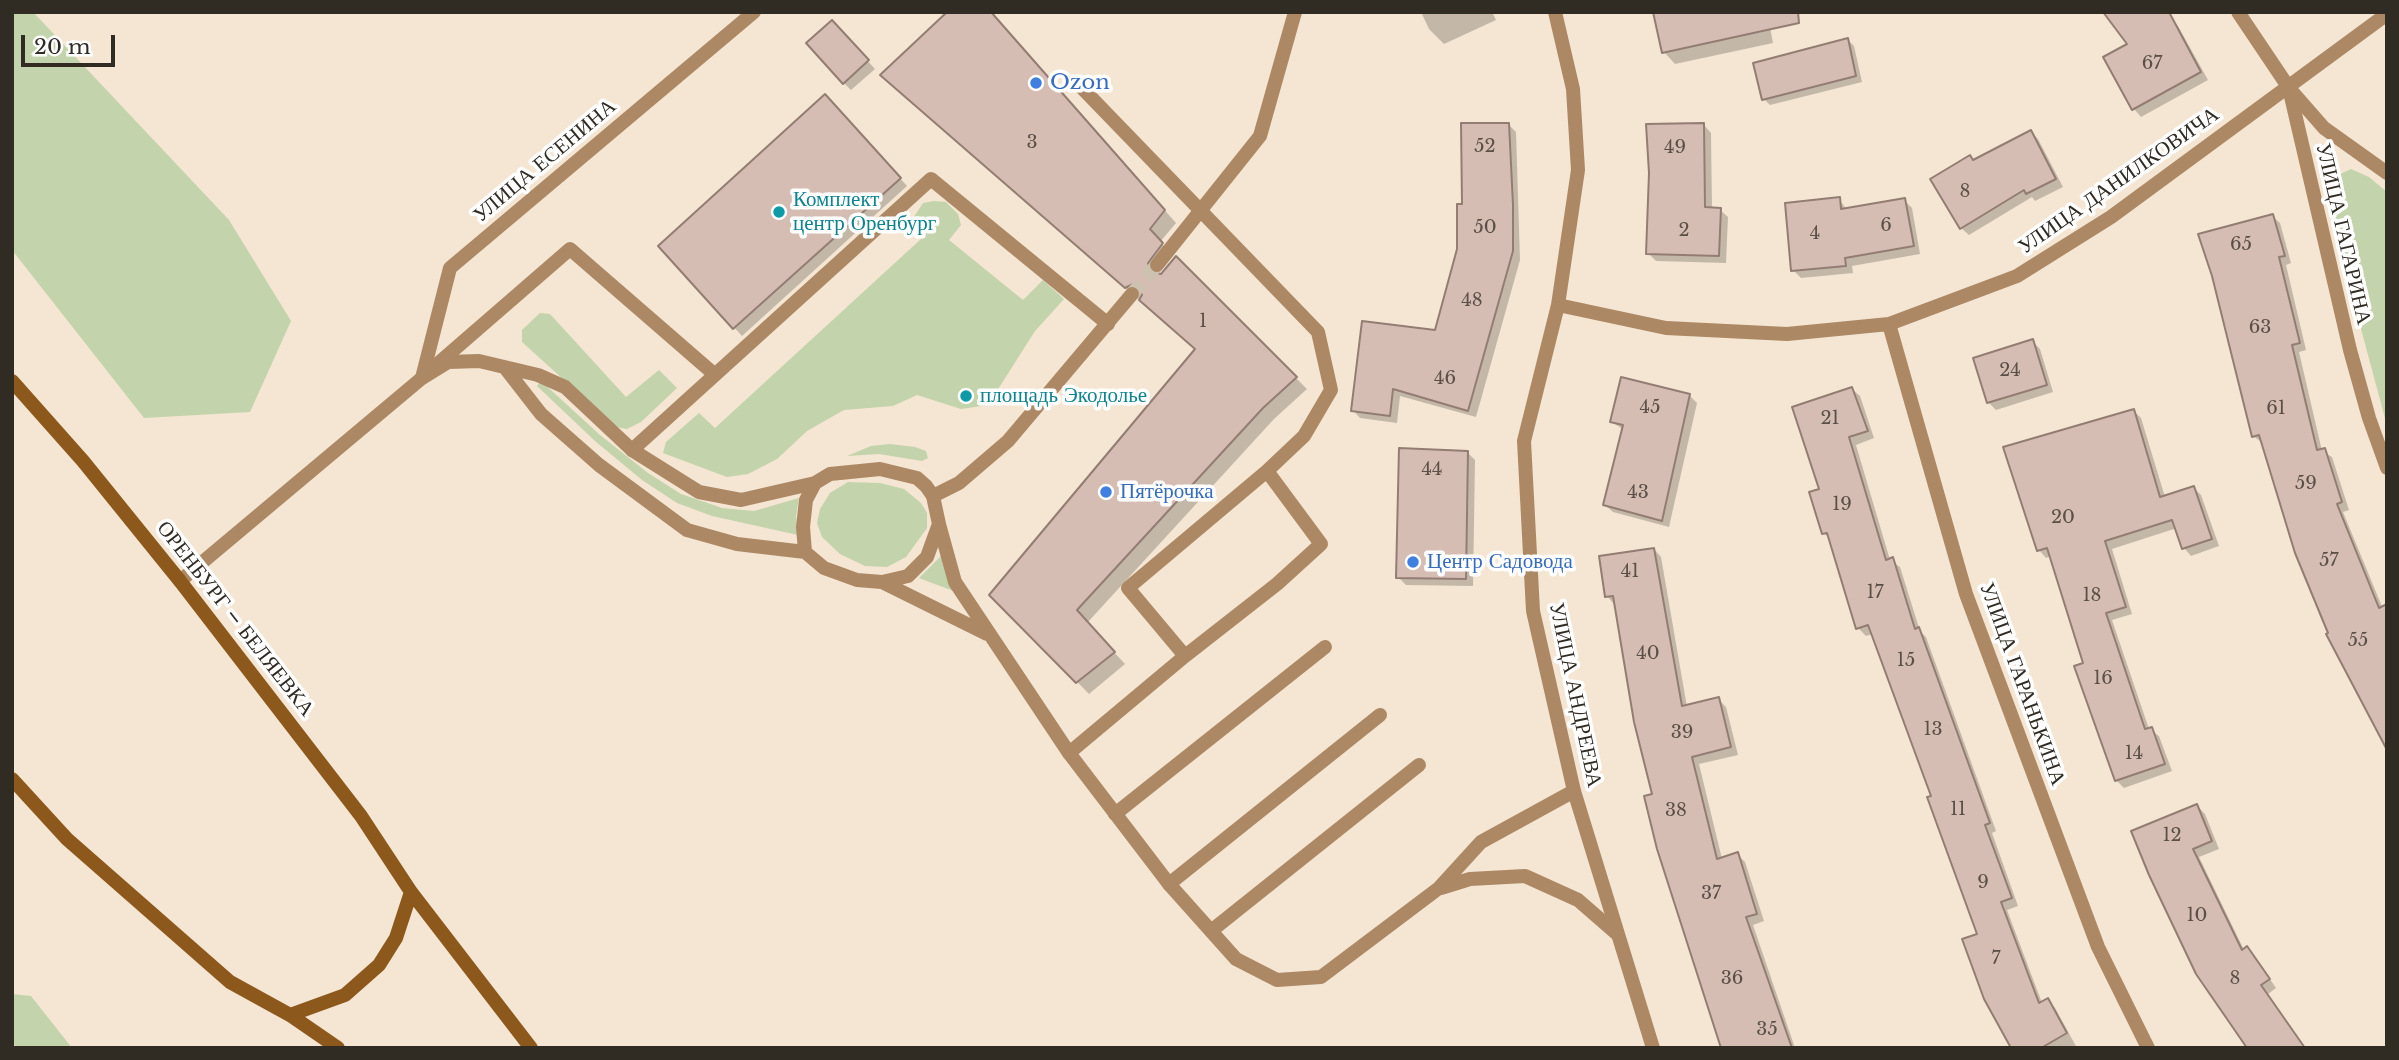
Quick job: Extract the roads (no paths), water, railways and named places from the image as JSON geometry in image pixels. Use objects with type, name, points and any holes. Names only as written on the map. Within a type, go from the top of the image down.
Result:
[{"type":"main road","name":"ОРЕНБУРГ – БЕЛЯЕВКА","points":[[12,381],[83,461],[180,581],[361,816],[411,892],[530,1048]]},
{"type":"main road","points":[[12,779],[67,839],[230,982],[290,1016],[338,1048]]},
{"type":"main road","points":[[290,1016],[345,995],[379,965],[396,937],[411,892]]},
{"type":"street","name":"УЛИЦА ЕСЕНИНА","points":[[422,378],[450,268],[754,12]]},
{"type":"street","points":[[1157,265],[1260,136],[1295,12]]},
{"type":"street","name":"УЛИЦА АНДРЕЕВА","points":[[1555,12],[1573,89],[1577,170],[1558,304],[1524,441],[1533,611],[1574,791],[1653,1048]]},
{"type":"street","name":"УЛИЦА ГАГАРИНА","points":[[2238,12],[2289,88],[2324,128],[2387,173]]},
{"type":"street","name":"УЛИЦА ДАНИЛКОВИЧА","points":[[1558,304],[1666,328],[1787,334],[1889,324],[2017,276],[2111,217],[2387,14]]},
{"type":"street","points":[[1082,88],[1318,332],[1331,390],[1304,436],[1267,471],[1128,588],[1185,656]]},
{"type":"street","name":"УЛИЦА ГАГАРИНА","points":[[2289,88],[2350,350],[2368,418],[2387,468]]},
{"type":"street","points":[[632,450],[931,179],[1108,324]]},
{"type":"street","points":[[180,581],[422,378],[570,249],[714,373]]},
{"type":"street","points":[[933,496],[958,483],[1009,442],[1132,294]]},
{"type":"street","name":"УЛИЦА ГАРАНЬКИНА","points":[[1889,324],[1966,594],[2098,947],[2148,1048]]},
{"type":"street","points":[[422,378],[448,362],[479,360],[538,375],[565,387],[632,450],[699,492],[741,500],[815,483],[830,474],[845,470],[880,469],[917,478],[933,496],[955,582],[1069,753],[1169,884],[1236,960],[1278,980],[1321,977],[1358,952],[1439,888],[1481,842],[1574,791]]},
{"type":"street","points":[[506,369],[541,414],[599,466],[687,530],[737,544],[805,552],[824,568],[857,580],[882,582],[908,576],[918,566],[935,543],[939,524]]},
{"type":"street","points":[[1069,753],[1321,544],[1267,471]]},
{"type":"street","points":[[805,552],[803,527],[806,500],[815,483]]},
{"type":"street","points":[[882,582],[989,634]]},
{"type":"street","points":[[1115,814],[1325,647]]},
{"type":"street","points":[[1169,884],[1380,715]]},
{"type":"street","points":[[1211,931],[1419,765]]},
{"type":"street","points":[[1439,888],[1470,879],[1525,876],[1578,900],[1616,933]]},
{"type":"tunnel","points":[[1132,294],[1157,265]]},
{"type":"place","name":"Ozon","points":[[1036,83]]},
{"type":"place","name":"Комплект центр Оренбург","points":[[779,212]]},
{"type":"place","name":"площадь Экодолье","points":[[966,396]]},
{"type":"place","name":"Пятёрочка","points":[[1106,492]]},
{"type":"place","name":"Центр Садовода","points":[[1413,562]]}]
